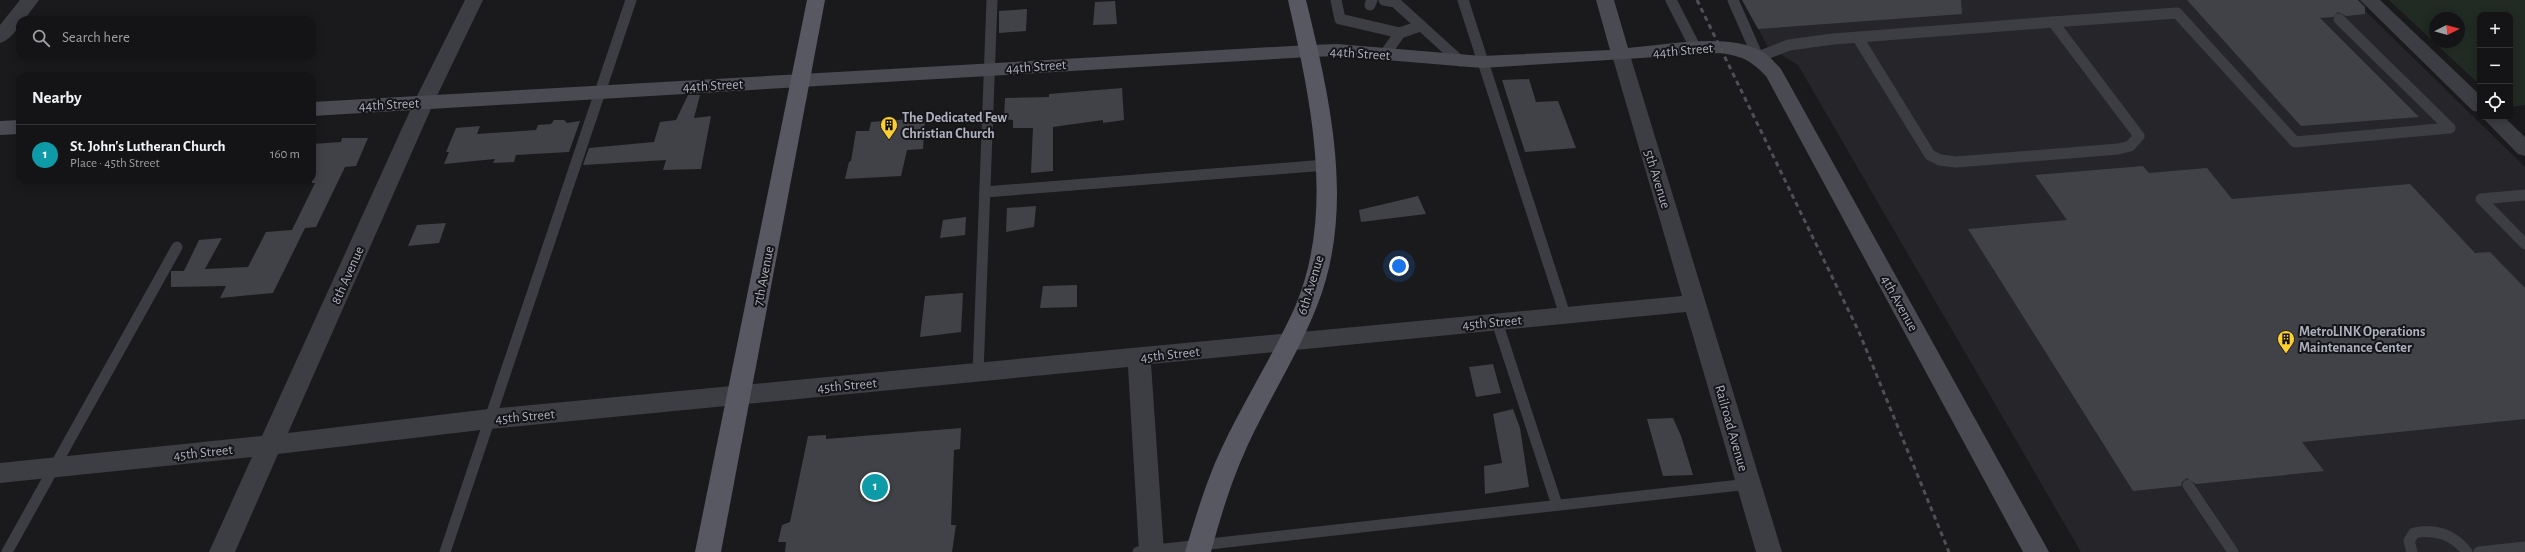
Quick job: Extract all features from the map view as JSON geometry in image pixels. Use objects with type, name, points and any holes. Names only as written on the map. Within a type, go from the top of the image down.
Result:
[{"type":"main road","name":"7th Avenue","points":[[708,552],[740,396],[816,0]]},
{"type":"main road","name":"6th Avenue","points":[[1198,549],[1213,500],[1228,462],[1306,306],[1316,275],[1327,214],[1326,165],[1309,51],[1298,0]]},
{"type":"street","points":[[17,16],[30,0]]},
{"type":"street","name":"8th Avenue","points":[[222,552],[424,102],[474,0]]},
{"type":"street","points":[[1605,0],[1621,55]]},
{"type":"street","points":[[2369,0],[2477,103]]},
{"type":"street","points":[[0,37],[16,17]]},
{"type":"street","name":"44th Street","points":[[316,109],[801,79],[1309,51],[1338,50],[1482,62],[1730,48],[1758,57]]},
{"type":"street","name":"5th Avenue","points":[[1621,55],[1696,303]]},
{"type":"street","name":"4th Avenue","points":[[1758,57],[1774,73],[2036,552]]},
{"type":"street","points":[[2495,120],[2525,149]]},
{"type":"street","points":[[0,128],[16,127]]},
{"type":"street","name":"45th Street","points":[[0,473],[271,445],[489,419],[1696,303]]},
{"type":"street","name":"Railroad Avenue","points":[[1696,303],[1769,552]]},
{"type":"street","points":[[1139,357],[1145,551]]},
{"type":"lane","points":[[445,552],[631,0]]},
{"type":"lane","points":[[978,373],[992,0]]},
{"type":"lane","points":[[1336,0],[1340,19],[1366,22],[1400,33]]},
{"type":"lane","points":[[1384,0],[1395,2],[1460,61]]},
{"type":"lane","points":[[1463,0],[1565,315]]},
{"type":"lane","points":[[1671,0],[1696,49]]},
{"type":"lane","points":[[1733,0],[1758,57],[1789,45],[1858,38],[2177,13],[2295,142],[2450,128],[2339,20]]},
{"type":"lane","points":[[1858,38],[1930,155],[1940,160],[1956,162],[2130,146],[2139,136],[2135,128],[2053,22]]},
{"type":"lane","points":[[1386,54],[1400,33],[1420,26]]},
{"type":"lane","points":[[985,192],[1326,165]]},
{"type":"lane","points":[[2525,195],[2481,199],[2525,244]]},
{"type":"lane","points":[[6,552],[56,467],[177,247]]},
{"type":"lane","points":[[1497,322],[1557,505]]},
{"type":"lane","points":[[1145,551],[1198,549],[1557,505],[1749,484]]},
{"type":"lane","points":[[2188,485],[2233,552]]},
{"type":"lane","points":[[2412,552],[2409,541],[2414,533],[2424,530],[2436,532],[2451,538],[2467,552]]},
{"type":"lane","points":[[2479,552],[2525,547]]},
{"type":"shaded area","points":[[1744,0],[2354,0],[2525,167],[2525,552],[2081,552],[1798,65],[1767,46]]},
{"type":"shaded area","points":[[2389,0],[2525,0],[2525,105],[2513,107],[2513,12],[2477,12],[2477,82],[2440,48],[2465,48],[2465,12],[2429,12],[2429,37]]},
{"type":"building","points":[[1742,0],[1961,0],[1962,14],[1758,29]]},
{"type":"building","points":[[2187,0],[2358,0],[2365,7],[2365,14],[2346,16],[2338,12],[2333,17],[2320,18],[2419,117],[2301,126]]},
{"type":"building","points":[[1115,1],[1117,24],[1093,25],[1095,2]]},
{"type":"building","points":[[1027,9],[1026,31],[999,33],[999,11]]},
{"type":"building","points":[[1529,79],[1536,102],[1558,101],[1576,148],[1525,152],[1502,80]]},
{"type":"building","points":[[1122,88],[1124,120],[1103,123],[1103,120],[1053,127],[1053,171],[1031,173],[1033,128],[1013,128],[1013,120],[1004,119],[1005,98],[1049,97],[1049,94]]},
{"type":"building","points":[[688,95],[700,95],[694,118],[711,116],[701,169],[663,170],[666,160],[583,165],[589,148],[654,142],[660,122],[676,120]]},
{"type":"building","name":"The Dedicated Few Christian Church","points":[[925,118],[923,149],[907,150],[901,176],[845,179],[849,162],[851,161],[856,131],[869,131],[871,122]]},
{"type":"building","points":[[554,120],[564,120],[567,123],[580,121],[569,152],[516,155],[514,162],[493,163],[495,159],[444,164],[449,152],[446,152],[456,128],[480,126],[477,134],[536,130],[538,125],[551,124]]},
{"type":"building","points":[[342,138],[368,138],[356,166],[345,167],[316,227],[305,228],[273,293],[220,298],[226,286],[171,287],[171,271],[184,271],[199,240],[222,238],[205,269],[248,267],[266,232],[292,230],[315,184],[316,184],[316,144],[341,142]]},
{"type":"building","name":"MetroLINK Operations Maintenance Center","points":[[2143,166],[2149,173],[2207,168],[2232,199],[2410,184],[2475,253],[2490,252],[2525,288],[2525,419],[2302,442],[2324,471],[2196,484],[2187,478],[2182,482],[2181,486],[2133,491],[1968,229],[2067,220],[2035,175]]},
{"type":"building","points":[[1418,196],[1426,214],[1361,222],[1359,210]]},
{"type":"building","points":[[1036,206],[1034,227],[1006,232],[1007,208]]},
{"type":"building","points":[[966,217],[965,235],[940,238],[943,220]]},
{"type":"building","points":[[446,223],[439,243],[408,246],[417,225]]},
{"type":"building","points":[[1077,285],[1077,307],[1040,308],[1043,286]]},
{"type":"building","points":[[963,293],[961,332],[920,337],[925,296]]},
{"type":"building","points":[[1493,364],[1501,393],[1476,397],[1469,367]]},
{"type":"building","points":[[1513,409],[1520,428],[1529,487],[1485,494],[1484,466],[1502,463],[1493,414]]},
{"type":"building","points":[[1673,418],[1681,436],[1693,475],[1663,476],[1647,419]]},
{"type":"building","points":[[961,428],[960,449],[954,450],[951,525],[956,525],[952,552],[785,552],[786,542],[778,542],[782,525],[790,522],[808,436],[826,435],[826,439]]},
{"type":"railway","points":[[1697,0],[1859,332],[1949,552]]},
{"type":"place","name":"The Dedicated Few Christian Church","points":[[889,140]]},
{"type":"place","name":"MetroLINK Operations Maintenance Center","points":[[2286,354]]},
{"type":"place","name":"St. John's Lutheran Church","points":[[875,487]]}]
